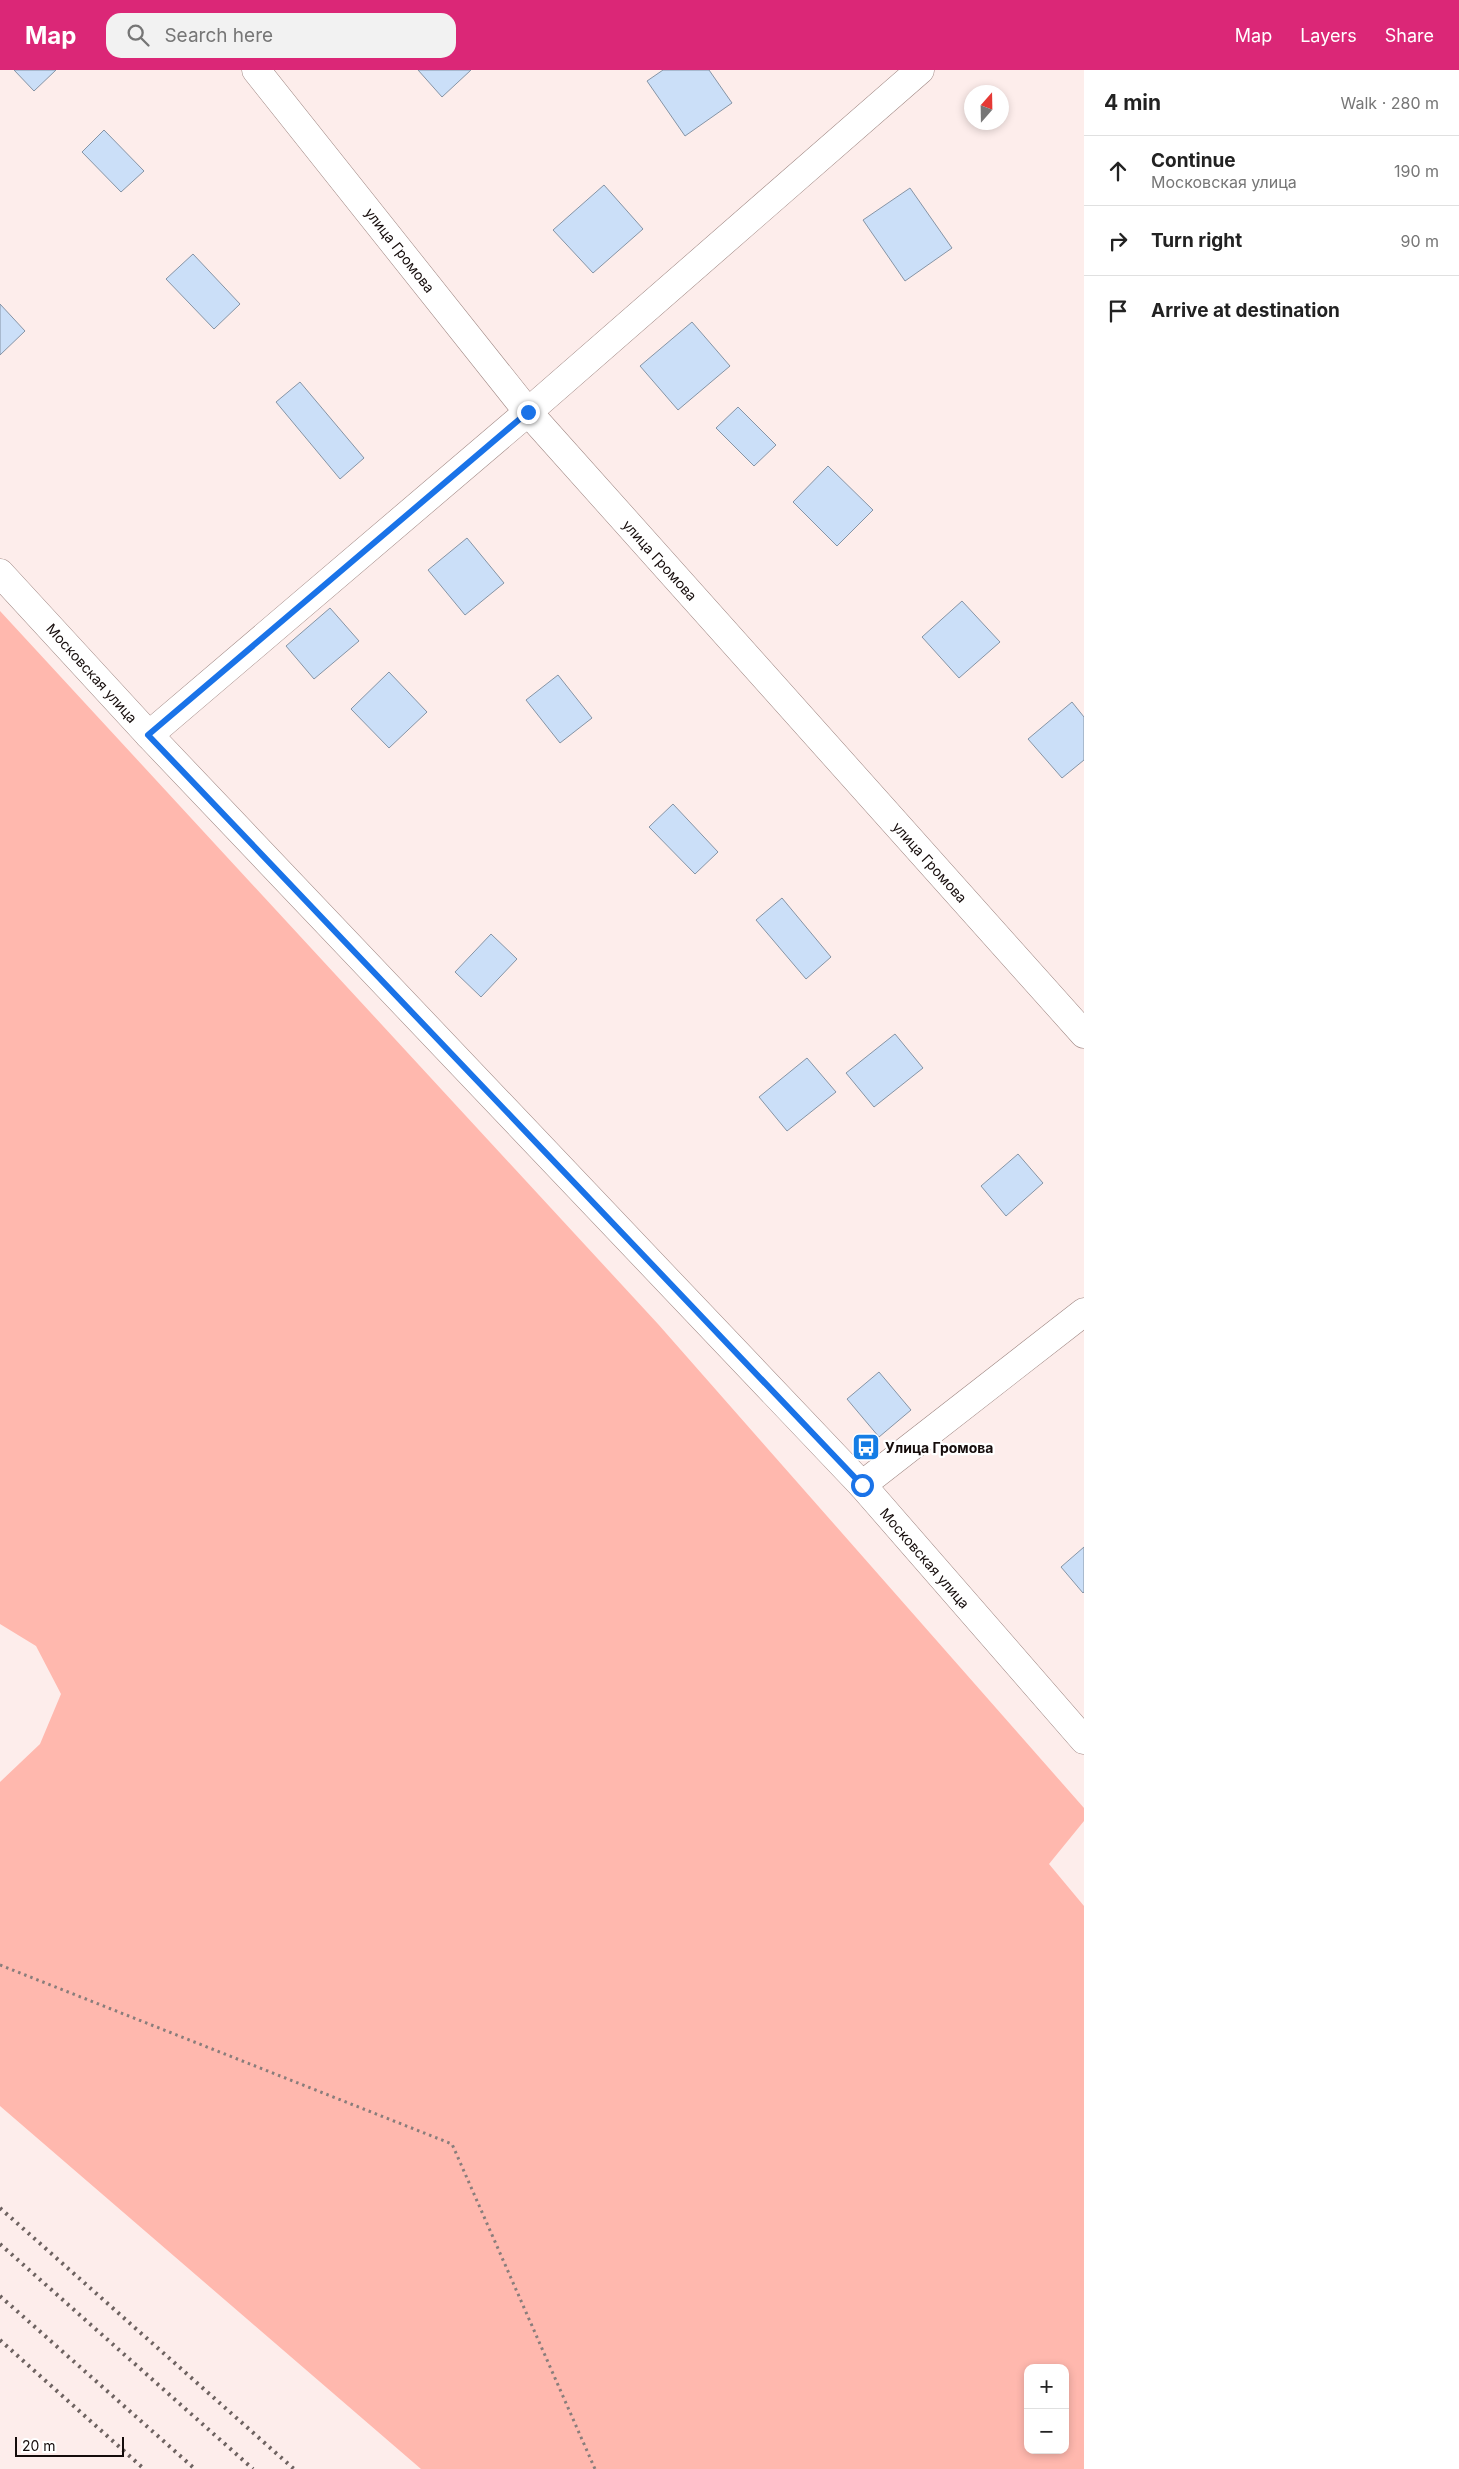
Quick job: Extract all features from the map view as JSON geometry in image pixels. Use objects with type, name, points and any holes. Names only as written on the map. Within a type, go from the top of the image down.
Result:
[{"type":"street","name":"улица Громова","points":[[256,70],[528,412],[1084,1034]]},
{"type":"street","points":[[148,735],[528,412],[920,70]]},
{"type":"street","name":"Московская улица","points":[[0,572],[148,735],[862,1485],[1084,1740]]},
{"type":"street","points":[[862,1485],[1084,1312]]},
{"type":"path","points":[[0,1965],[452,2144],[595,2469]]},
{"type":"shaded area","points":[[0,611],[658,1324],[1084,1808],[1084,1821],[1049,1864],[1084,1906],[1084,2469],[421,2469],[0,2106],[0,1782],[40,1744],[61,1694],[36,1646],[0,1624]]},
{"type":"building","points":[[14,70],[56,70],[34,91]]},
{"type":"building","points":[[418,70],[471,70],[442,97]]},
{"type":"building","points":[[663,70],[709,70],[732,103],[685,136],[647,81]]},
{"type":"building","points":[[104,130],[144,171],[121,192],[82,152]]},
{"type":"building","points":[[604,185],[643,229],[593,273],[553,230]]},
{"type":"building","points":[[910,188],[952,248],[905,281],[863,220]]},
{"type":"building","points":[[193,254],[240,304],[214,329],[166,279]]},
{"type":"building","points":[[0,304],[25,331],[0,355]]},
{"type":"building","points":[[692,322],[730,366],[678,410],[640,366]]},
{"type":"building","points":[[300,382],[364,458],[340,479],[276,402]]},
{"type":"building","points":[[738,407],[776,445],[754,466],[716,428]]},
{"type":"building","points":[[828,466],[873,510],[837,546],[793,502]]},
{"type":"building","points":[[467,538],[504,583],[465,615],[428,570]]},
{"type":"building","points":[[962,601],[1000,642],[959,678],[922,637]]},
{"type":"building","points":[[330,608],[359,641],[314,679],[286,646]]},
{"type":"building","points":[[389,672],[427,712],[389,748],[351,709]]},
{"type":"building","points":[[558,675],[592,718],[560,743],[526,700]]},
{"type":"building","points":[[1072,702],[1084,717],[1084,760],[1062,778],[1028,739]]},
{"type":"building","points":[[673,804],[718,852],[695,874],[649,827]]},
{"type":"building","points":[[782,898],[831,957],[806,979],[756,920]]},
{"type":"building","points":[[491,934],[517,959],[481,997],[455,972]]},
{"type":"building","points":[[895,1034],[923,1068],[874,1107],[846,1073]]},
{"type":"building","points":[[807,1058],[836,1092],[787,1131],[759,1097]]},
{"type":"building","points":[[1018,1154],[1043,1183],[1006,1216],[981,1186]]},
{"type":"building","points":[[879,1372],[911,1410],[879,1437],[847,1399]]},
{"type":"building","points":[[1084,1547],[1084,1592],[1083,1593],[1061,1567]]},
{"type":"railway","points":[[0,2208],[294,2469]]},
{"type":"railway","points":[[0,2244],[253,2469]]},
{"type":"railway","points":[[0,2296],[195,2469]]},
{"type":"railway","points":[[0,2340],[144,2469]]},
{"type":"place","name":"Улица Громова","points":[[866,1447]]},
{"type":"route","points":[[528,412],[148,735],[862,1485]]}]
